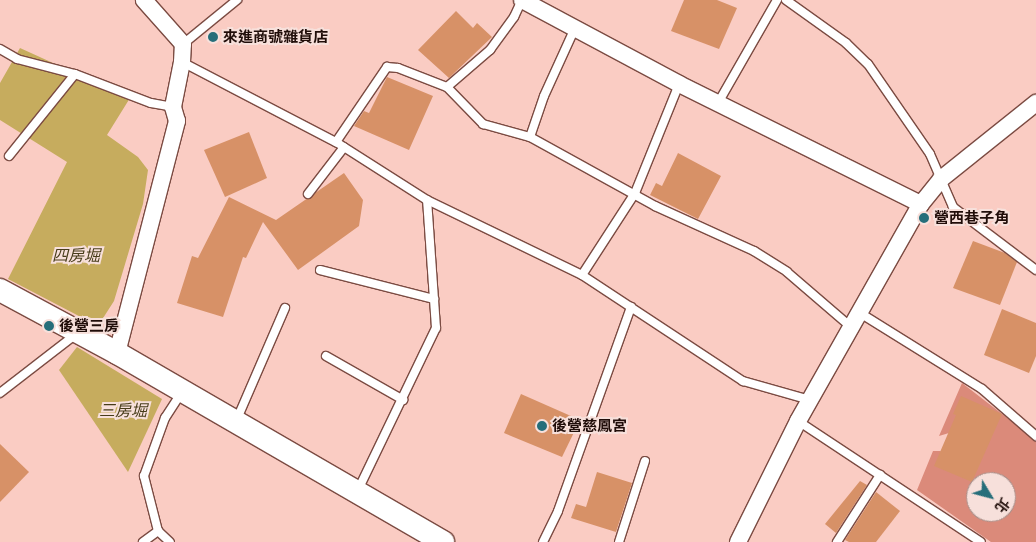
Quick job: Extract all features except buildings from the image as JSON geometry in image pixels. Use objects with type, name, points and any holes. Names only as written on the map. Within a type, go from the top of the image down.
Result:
[{"type":"street","points":[[118,353],[177,121],[173,107],[182,62],[183,44],[144,0]]},
{"type":"street","points":[[522,0],[679,84],[921,204]]},
{"type":"street","points":[[738,542],[798,421],[921,204],[941,179],[1036,103]]},
{"type":"street","points":[[0,290],[118,353],[236,424],[443,542]]},
{"type":"lane","points":[[183,44],[236,0]]},
{"type":"lane","points":[[447,87],[490,50],[514,17],[522,0]]},
{"type":"lane","points":[[718,103],[778,0]]},
{"type":"lane","points":[[786,0],[846,43],[868,64],[930,154],[953,207],[1036,270]]},
{"type":"lane","points":[[530,137],[575,28]]},
{"type":"lane","points":[[0,48],[17,59],[75,74],[150,103],[173,107]]},
{"type":"lane","points":[[182,62],[336,142],[427,200],[582,276],[743,381],[786,391],[810,400]]},
{"type":"lane","points":[[336,142],[387,67],[398,68],[447,87],[483,124],[530,137],[635,193],[655,206],[754,251],[787,272],[851,327]]},
{"type":"lane","points":[[9,156],[75,74]]},
{"type":"lane","points":[[582,276],[635,193],[679,84]]},
{"type":"lane","points":[[308,194],[344,147]]},
{"type":"lane","points":[[357,492],[403,400],[436,328],[427,200]]},
{"type":"lane","points":[[320,270],[434,299]]},
{"type":"lane","points":[[543,542],[558,511],[631,307]]},
{"type":"lane","points":[[236,424],[285,308]]},
{"type":"lane","points":[[860,313],[982,389],[1036,436]]},
{"type":"lane","points":[[0,393],[79,332]]},
{"type":"lane","points":[[326,356],[403,400]]},
{"type":"lane","points":[[170,542],[158,531],[144,476],[165,418],[182,392]]},
{"type":"lane","points":[[798,421],[981,542]]},
{"type":"lane","points":[[619,542],[646,461]]},
{"type":"lane","points":[[837,542],[880,476]]},
{"type":"lane","points":[[143,542],[158,531]]},
{"type":"shaded area","points":[[962,383],[1036,440],[1036,542],[991,542],[917,490],[933,451],[940,451],[959,459],[949,433],[939,436]]},
{"type":"water","name":"四房堀","points":[[20,48],[130,98],[107,135],[138,157],[148,170],[143,204],[114,301],[98,326],[8,279],[67,162],[0,120],[0,83]]},
{"type":"water","name":"三房堀","points":[[77,347],[162,399],[128,472],[59,370]]},
{"type":"place","name":"來進商號雜貨店","points":[[213,37]]},
{"type":"place","name":"營西巷子角","points":[[924,218]]},
{"type":"place","name":"後營三房","points":[[49,326]]},
{"type":"place","name":"後營慈鳳宮","points":[[542,426]]}]
